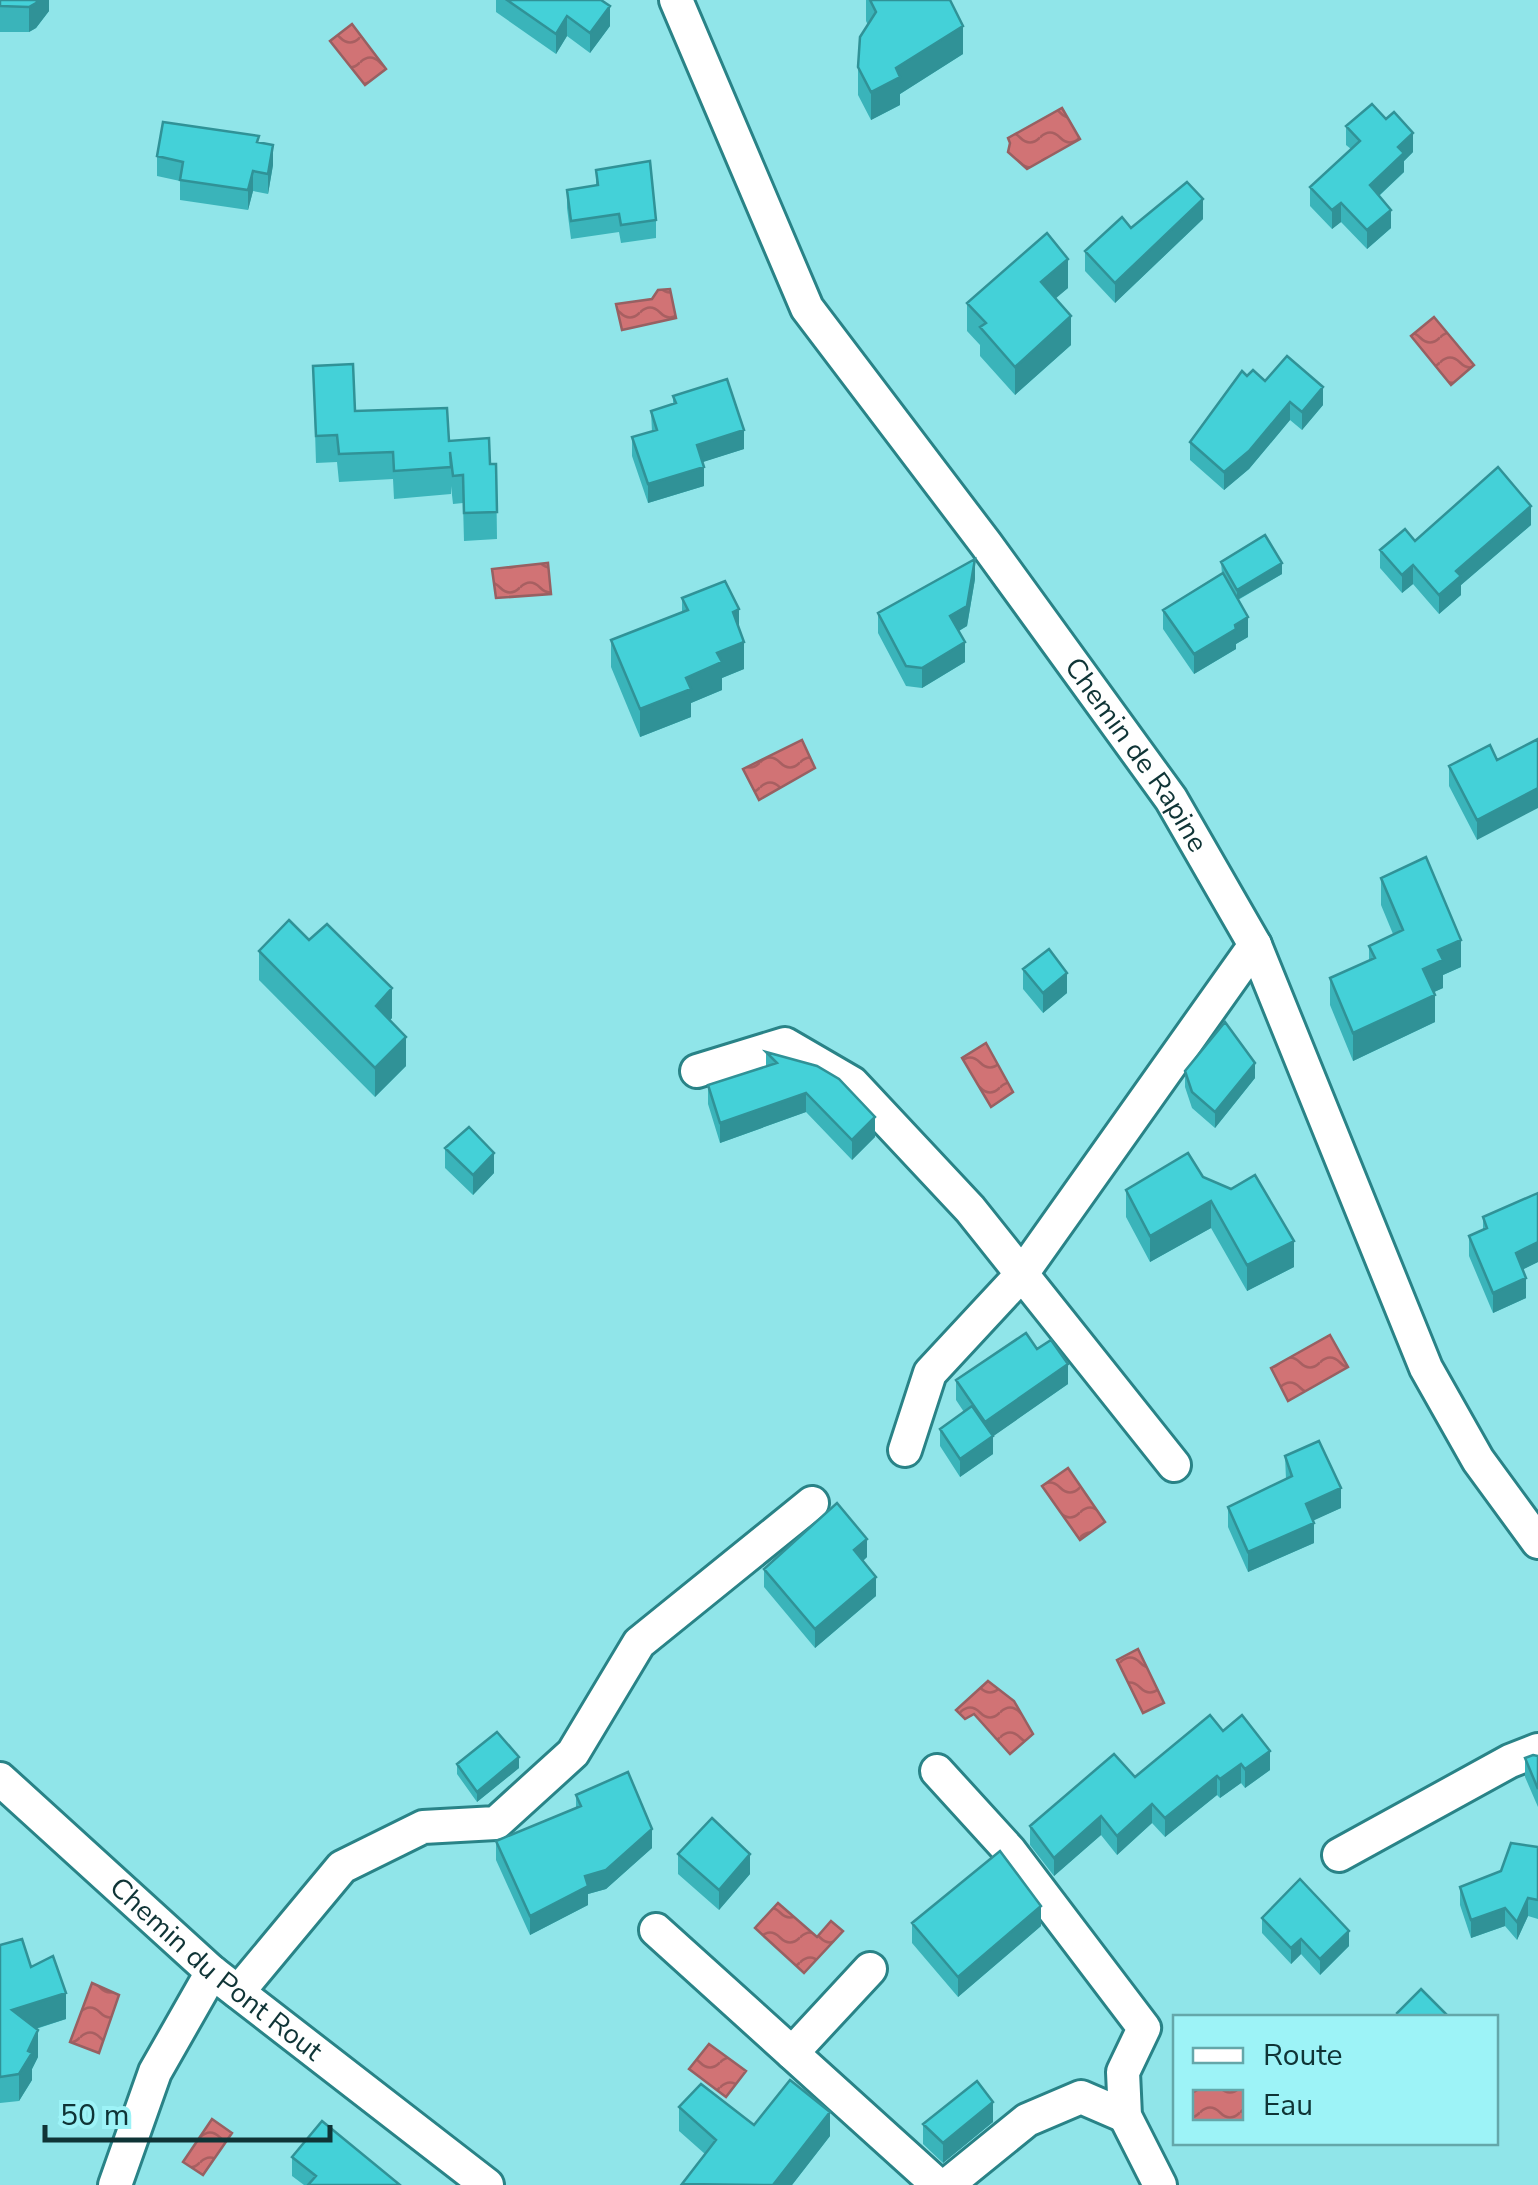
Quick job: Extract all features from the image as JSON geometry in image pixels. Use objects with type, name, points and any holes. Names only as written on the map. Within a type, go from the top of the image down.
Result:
[{"type":"street","name":"Chemin de Rapine","points":[[676,0],[806,308],[986,544],[1171,799],[1256,945],[1426,1368],[1478,1460],[1538,1542]]},
{"type":"street","points":[[905,1450],[930,1373],[1022,1275],[1256,945]]},
{"type":"street","points":[[697,1072],[785,1044],[852,1083],[970,1209],[1174,1465]]},
{"type":"street","points":[[115,2185],[156,2072],[225,1982],[342,1867],[423,1828],[496,1822],[573,1753],[639,1643],[812,1503]]},
{"type":"street","points":[[1339,1856],[1510,1761],[1538,1750]]},
{"type":"street","points":[[937,1770],[1008,1850],[1144,2028],[1123,2072],[1125,2116],[1160,2185]]},
{"type":"street","name":"Chemin du Pont Rout","points":[[0,1779],[225,1982],[487,2185]]},
{"type":"street","points":[[656,1930],[938,2185]]},
{"type":"street","points":[[792,2053],[870,1970]]},
{"type":"street","points":[[947,2185],[1027,2120],[1081,2097],[1125,2116]]},
{"type":"water","points":[[352,24],[386,69],[365,85],[330,41]]},
{"type":"water","points":[[1062,108],[1080,139],[1027,169],[1008,152],[1008,138]]},
{"type":"water","points":[[670,289],[676,318],[622,330],[616,304],[652,299],[658,290]]},
{"type":"water","points":[[1434,317],[1474,365],[1451,385],[1411,336]]},
{"type":"water","points":[[548,563],[551,594],[496,598],[492,569]]},
{"type":"water","points":[[802,740],[815,768],[759,800],[743,769]]},
{"type":"water","points":[[986,1043],[1013,1092],[991,1107],[962,1058]]},
{"type":"water","points":[[1330,1335],[1348,1367],[1288,1401],[1271,1368]]},
{"type":"water","points":[[1068,1468],[1105,1522],[1080,1540],[1042,1486]]},
{"type":"water","points":[[1138,1649],[1164,1703],[1143,1713],[1117,1660]]},
{"type":"water","points":[[988,1681],[1014,1701],[1033,1734],[1010,1754],[974,1714],[965,1719],[956,1710]]},
{"type":"water","points":[[778,1903],[817,1937],[831,1921],[843,1931],[804,1973],[755,1928]]},
{"type":"water","points":[[92,1983],[119,1995],[99,2053],[70,2042]]},
{"type":"water","points":[[709,2044],[746,2071],[726,2097],[689,2069]]},
{"type":"water","points":[[212,2119],[232,2133],[203,2175],[183,2162]]},
{"type":"building","points":[[0,0],[39,0],[29,7],[0,6]]},
{"type":"building","points":[[507,0],[601,0],[610,6],[590,33],[567,16],[556,34]]},
{"type":"building","points":[[870,0],[950,0],[963,26],[896,68],[900,77],[871,92],[858,67],[860,37],[876,12]]},
{"type":"building","points":[[1372,104],[1386,119],[1394,112],[1413,133],[1398,147],[1404,153],[1370,185],[1391,210],[1367,230],[1341,203],[1332,210],[1310,187],[1360,141],[1346,126]]},
{"type":"building","points":[[163,122],[259,136],[257,142],[273,145],[268,174],[253,171],[248,190],[180,180],[183,162],[157,156]]},
{"type":"building","points":[[650,161],[656,220],[621,225],[619,214],[571,221],[567,190],[598,185],[596,170]]},
{"type":"building","points":[[1187,182],[1203,199],[1115,283],[1085,251],[1122,217],[1131,228]]},
{"type":"building","points":[[1047,233],[1068,259],[1041,282],[1071,316],[1015,367],[980,327],[986,323],[967,303]]},
{"type":"building","points":[[1287,356],[1323,387],[1302,412],[1290,402],[1249,451],[1224,472],[1190,442],[1242,371],[1247,376],[1253,370],[1265,381]]},
{"type":"building","points":[[353,364],[355,411],[447,408],[449,441],[489,438],[490,464],[496,464],[497,512],[464,513],[463,475],[453,476],[450,452],[451,467],[394,471],[393,452],[339,454],[337,435],[316,436],[313,366]]},
{"type":"building","points":[[727,379],[744,430],[697,445],[704,467],[648,484],[632,437],[657,430],[651,411],[676,403],[673,396]]},
{"type":"building","points":[[1498,467],[1531,506],[1456,571],[1461,576],[1439,595],[1413,565],[1402,575],[1380,550],[1405,529],[1415,541]]},
{"type":"building","points":[[1265,535],[1282,563],[1237,590],[1221,562]]},
{"type":"building","points":[[975,559],[967,606],[950,616],[965,642],[922,668],[906,666],[878,613]]},
{"type":"building","points":[[1223,573],[1248,617],[1235,625],[1236,629],[1194,654],[1163,610]]},
{"type":"building","points":[[725,581],[739,609],[733,612],[744,642],[717,653],[722,662],[686,678],[691,689],[640,709],[611,640],[688,610],[682,598]]},
{"type":"building","points":[[1538,739],[1538,788],[1477,820],[1449,766],[1490,745],[1497,760]]},
{"type":"building","points":[[1426,857],[1461,940],[1438,950],[1443,960],[1423,969],[1435,995],[1353,1033],[1330,978],[1375,958],[1369,946],[1403,930],[1381,878]]},
{"type":"building","points":[[289,920],[309,940],[327,924],[392,988],[376,1006],[406,1037],[375,1068],[259,951]]},
{"type":"building","points":[[1049,949],[1067,973],[1043,993],[1023,969]]},
{"type":"building","points":[[1225,1022],[1255,1063],[1215,1112],[1192,1092],[1185,1071]]},
{"type":"building","points":[[766,1052],[817,1066],[839,1079],[875,1117],[852,1140],[806,1093],[720,1123],[708,1085],[777,1063]]},
{"type":"building","points":[[469,1127],[494,1153],[473,1175],[445,1148]]},
{"type":"building","points":[[1188,1153],[1203,1177],[1231,1189],[1255,1175],[1294,1241],[1247,1265],[1211,1201],[1150,1236],[1126,1190]]},
{"type":"building","points":[[1538,1193],[1538,1242],[1516,1253],[1526,1278],[1493,1293],[1469,1236],[1487,1228],[1483,1217]]},
{"type":"building","points":[[1026,1333],[1037,1349],[1051,1340],[1068,1364],[985,1422],[956,1380]]},
{"type":"building","points":[[972,1406],[993,1436],[960,1459],[940,1429]]},
{"type":"building","points":[[1319,1441],[1341,1488],[1306,1504],[1314,1523],[1248,1552],[1228,1507],[1292,1476],[1285,1456]]},
{"type":"building","points":[[837,1503],[867,1539],[854,1550],[876,1577],[815,1629],[764,1569]]},
{"type":"building","points":[[1210,1715],[1223,1731],[1242,1715],[1270,1751],[1245,1769],[1241,1764],[1220,1779],[1217,1776],[1165,1818],[1152,1804],[1117,1836],[1101,1816],[1054,1858],[1030,1826],[1114,1754],[1135,1777]]},
{"type":"building","points":[[497,1732],[519,1757],[477,1792],[457,1764]]},
{"type":"building","points":[[1538,1756],[1538,1789],[1525,1758]]},
{"type":"building","points":[[628,1772],[652,1829],[606,1870],[585,1876],[588,1886],[530,1916],[496,1841],[581,1806],[576,1795]]},
{"type":"building","points":[[712,1818],[750,1854],[719,1890],[678,1854]]},
{"type":"building","points":[[1511,1843],[1538,1847],[1538,1900],[1528,1898],[1517,1922],[1505,1908],[1471,1920],[1460,1887],[1501,1871]]},
{"type":"building","points":[[1000,1851],[1041,1906],[958,1977],[912,1923]]},
{"type":"building","points":[[1300,1879],[1349,1931],[1320,1959],[1301,1939],[1291,1948],[1262,1918]]},
{"type":"building","points":[[22,1939],[31,1967],[53,1956],[66,1993],[12,2010],[38,2030],[28,2051],[32,2053],[19,2074],[0,2077],[0,1945]]},
{"type":"building","points":[[1421,1989],[1447,2015],[1399,2015]]},
{"type":"building","points":[[790,2080],[830,2112],[773,2185],[682,2184],[716,2140],[679,2107],[701,2084],[754,2125]]},
{"type":"building","points":[[977,2081],[993,2102],[943,2143],[923,2124]]},
{"type":"building","points":[[322,2121],[400,2185],[308,2185],[316,2176],[292,2157]]}]
